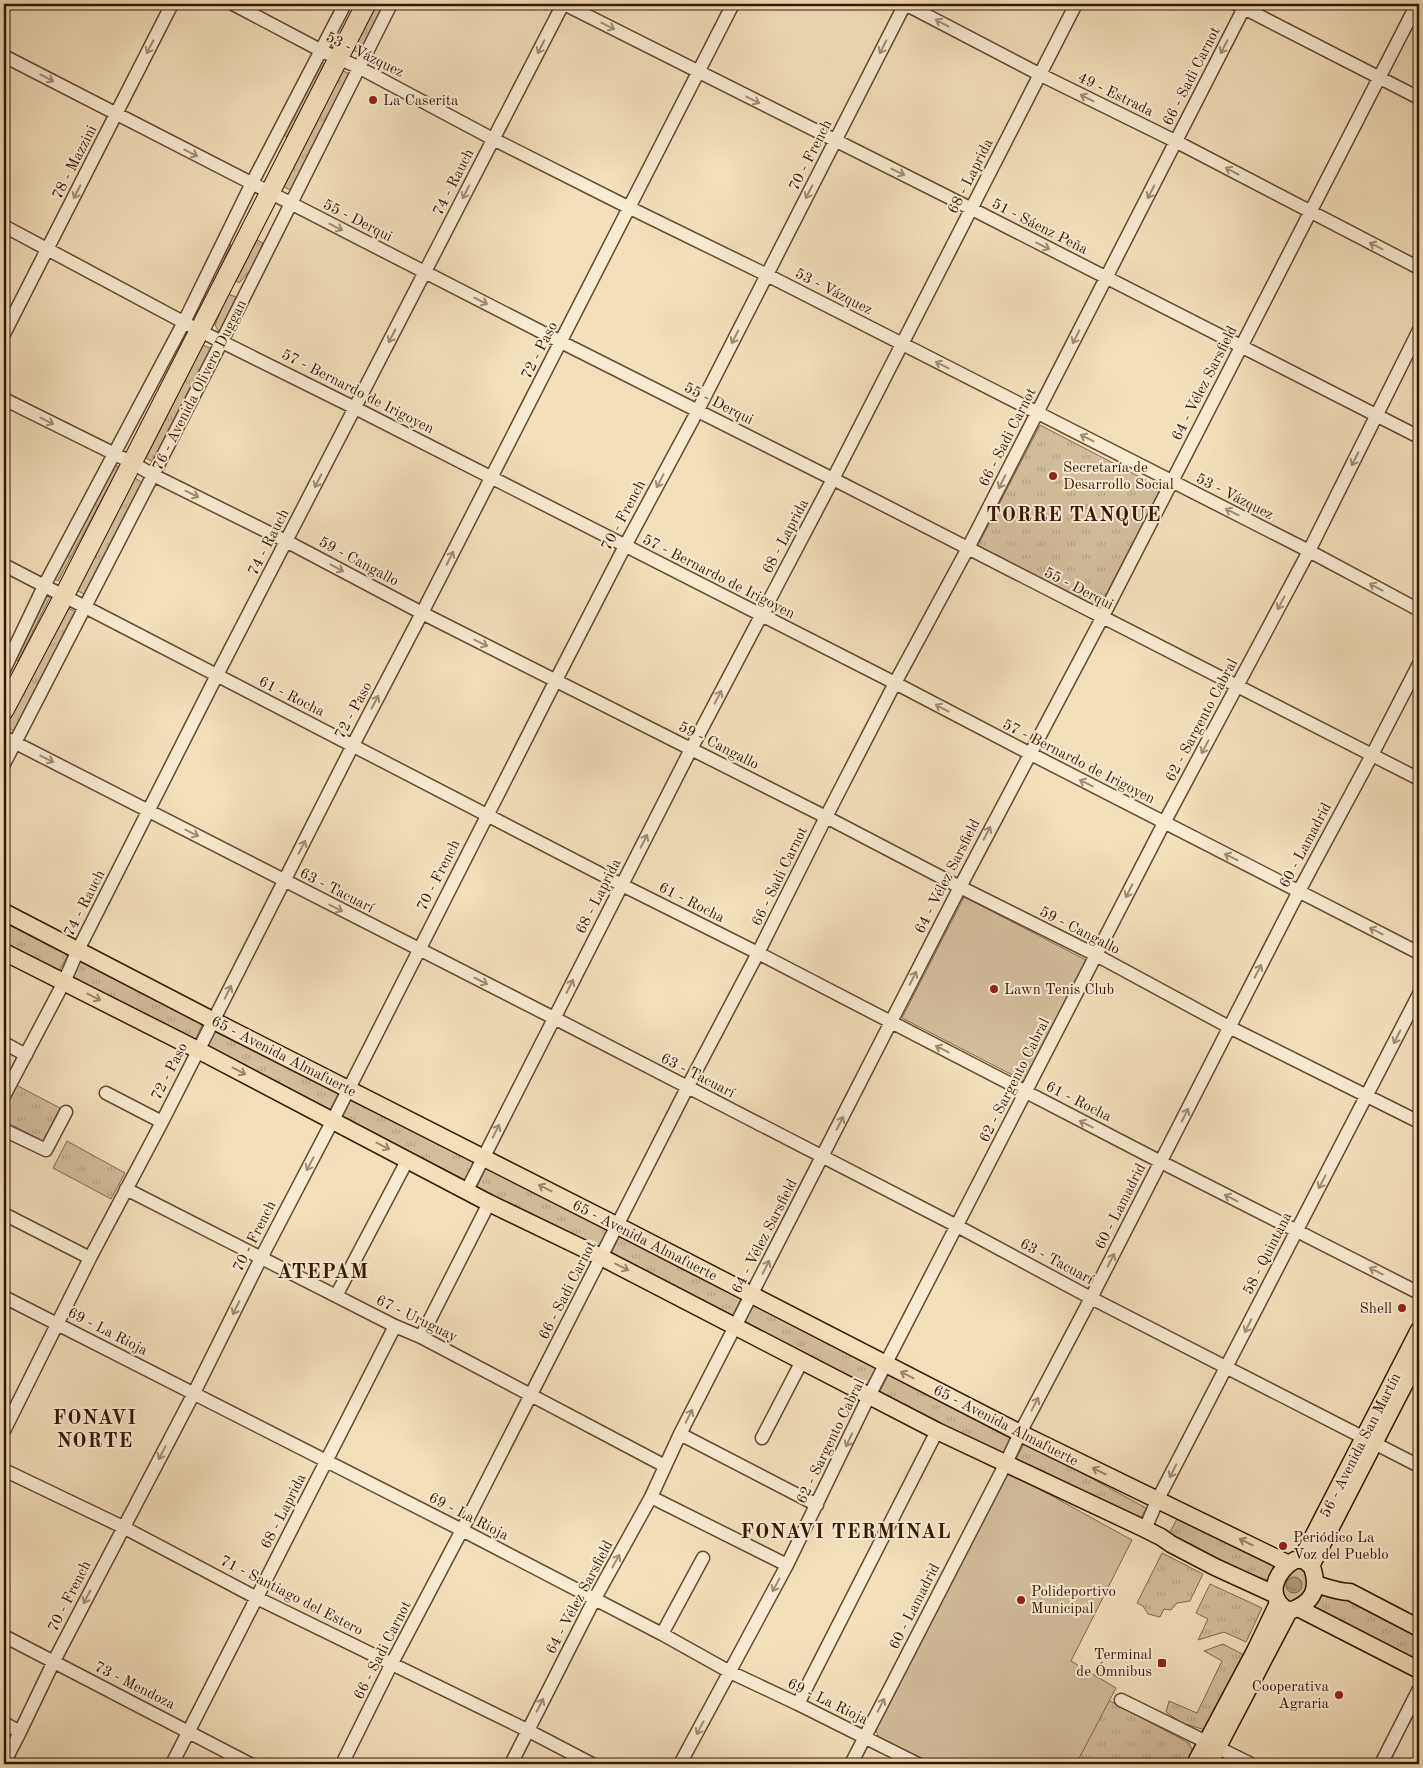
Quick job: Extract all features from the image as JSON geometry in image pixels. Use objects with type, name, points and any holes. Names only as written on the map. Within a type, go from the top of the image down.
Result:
[{"type":"highway","name":"76 - Avenida Olivero Duggan","points":[[4,710],[64,596],[123,458],[192,326],[269,193],[330,55],[366,4]]},
{"type":"main road","name":"65 - Avenida Almafuerte","points":[[4,912],[1020,1433],[1158,1499],[1300,1563]]},
{"type":"main road","points":[[4,952],[198,1050],[489,1202],[602,1257],[937,1431],[1162,1537],[1171,1544],[1285,1604],[1419,1670]]},
{"type":"main road","name":"56 - Avenida San Martín","points":[[1369,1441],[1419,1330]]},
{"type":"main road","name":"56 - Avenida San Martín","points":[[1300,1563],[1419,1356]]},
{"type":"main road","points":[[1300,1563],[1315,1575],[1313,1594],[1308,1602],[1285,1604],[1275,1585],[1282,1570],[1300,1563]]},
{"type":"main road","points":[[1315,1584],[1330,1587],[1340,1592],[1350,1592],[1419,1628]]},
{"type":"main road","points":[[1209,1764],[1212,1745],[1255,1651],[1285,1604]]},
{"type":"main road","points":[[1194,1764],[1212,1745]]},
{"type":"street","name":"78 - Mazzini","points":[[4,334],[172,4]]},
{"type":"street","name":"53 - Vázquez","points":[[233,4],[628,208],[767,275],[1309,551],[1419,610]]},
{"type":"street","name":"76 - Avenida Olivero Duggan","points":[[192,326],[252,183],[330,55],[345,4]]},
{"type":"street","name":"76 - Avenida Olivero Duggan","points":[[4,764],[9,740],[84,606],[153,475],[391,4]]},
{"type":"street","name":"51 - Sáenz Peña","points":[[564,4],[1419,437]]},
{"type":"street","name":"74 - Rauch","points":[[4,1096],[64,982],[78,950],[217,675],[564,4]]},
{"type":"street","name":"72 - Paso","points":[[4,1431],[90,1258],[162,1122],[733,4]]},
{"type":"street","name":"49 - Estrada","points":[[905,4],[1040,75],[1177,142],[1419,268]]},
{"type":"street","name":"70 - French","points":[[4,1763],[54,1661],[194,1393],[261,1258],[333,1120],[418,949],[625,546],[698,410],[905,4]]},
{"type":"street","name":"68 - Laprida","points":[[467,1190],[691,749],[833,479],[1076,4]]},
{"type":"street","name":"64 - Vélez Sarsfield","points":[[511,1764],[594,1600],[651,1497],[680,1434],[960,887],[1029,753],[1102,618],[1417,4]]},
{"type":"street","points":[[1242,5],[1379,79],[1419,98]]},
{"type":"street","name":"66 - Sadi Carnot","points":[[342,1764],[826,817],[895,683],[968,548],[1177,142],[1242,5]]},
{"type":"street","name":"55 - Derqui","points":[[4,56],[116,115],[698,410],[1419,780]]},
{"type":"street","name":"57 - Bernardo de Irigoyen","points":[[4,226],[192,326],[895,683],[1419,953]]},
{"type":"street","name":"62 - Sargento Cabral","points":[[680,1764],[787,1565],[886,1364],[1164,823],[1309,551],[1419,330]]},
{"type":"street","name":"59 - Cangallo","points":[[4,399],[286,541],[422,613],[826,817],[1096,955],[1230,1027],[1419,1122]]},
{"type":"street","name":"76 - Avenida Olivero Duggan","points":[[4,670],[44,586],[123,458]]},
{"type":"street","name":"61 - Rocha","points":[[4,566],[1419,1293]]},
{"type":"street","name":"60 - Lamadrid","points":[[851,1764],[1161,1162],[1298,891],[1419,664]]},
{"type":"street","name":"63 - Tacuarí","points":[[9,740],[554,1018],[957,1226],[1091,1298],[1419,1466]]},
{"type":"street","name":"58 - Quintana","points":[[1145,1529],[1158,1499],[1419,994]]},
{"type":"street","points":[[4,1043],[26,1055]]},
{"type":"street","points":[[106,1093],[162,1122]]},
{"type":"street","points":[[4,1130],[46,1150],[66,1112]]},
{"type":"street","points":[[336,1296],[408,1159]]},
{"type":"street","name":"67 - Uruguay","points":[[126,1189],[395,1326],[421,1337],[665,1466]]},
{"type":"street","points":[[421,1337],[489,1202]]},
{"type":"street","points":[[4,1214],[90,1258]]},
{"type":"street","name":"69 - La Rioja","points":[[4,1297],[462,1530],[662,1634],[730,1672],[918,1764]]},
{"type":"street","name":"68 - Laprida","points":[[172,1764],[395,1326]]},
{"type":"street","points":[[762,1438],[802,1361]]},
{"type":"street","points":[[798,1704],[937,1431]]},
{"type":"street","points":[[680,1434],[817,1505]]},
{"type":"street","name":"71 - Santiago del Estero","points":[[4,1470],[123,1527],[257,1598],[528,1730],[592,1764]]},
{"type":"street","points":[[651,1497],[787,1565]]},
{"type":"street","points":[[662,1634],[703,1558]]},
{"type":"street","name":"73 - Mendoza","points":[[4,1636],[250,1764]]},
{"type":"street","points":[[1380,1764],[1419,1689]]},
{"type":"street","points":[[1121,1700],[1251,1764]]},
{"type":"street","points":[[4,1723],[20,1732]]},
{"type":"green space","points":[[376,4],[386,4],[360,54],[353,50]]},
{"type":"green space","points":[[321,62],[325,64],[287,137],[283,134]]},
{"type":"green space","points":[[342,70],[351,75],[293,191],[284,187]]},
{"type":"green space","points":[[257,240],[263,243],[252,268],[239,283],[236,281]]},
{"type":"green space","points":[[226,243],[231,245],[199,313],[194,310]]},
{"type":"green space","points":[[228,294],[236,297],[219,332],[215,325]]},
{"type":"green space","points":[[203,345],[212,349],[155,463],[146,458]]},
{"type":"green space","points":[[1040,425],[1161,488],[1098,610],[977,547]]},
{"type":"green space","points":[[114,465],[119,467],[58,581],[54,578]]},
{"type":"green space","points":[[135,478],[143,483],[84,594],[76,590]]},
{"type":"green space","points":[[45,594],[50,597],[18,661],[13,659]]},
{"type":"green space","points":[[68,608],[76,612],[14,731],[6,727]]},
{"type":"green space","name":"Lawn Tenis Club","points":[[964,897],[1086,960],[1024,1081],[902,1018]]},
{"type":"green space","points":[[4,920],[69,953],[59,971],[4,943]]},
{"type":"green space","points":[[81,958],[204,1021],[195,1040],[72,977]]},
{"type":"green space","points":[[216,1029],[339,1092],[330,1110],[207,1048]]},
{"type":"green space","points":[[16,1085],[60,1108],[43,1141],[4,1121],[4,1108]]},
{"type":"green space","points":[[351,1099],[474,1161],[465,1180],[342,1117]]},
{"type":"green space","points":[[67,1141],[125,1173],[111,1199],[53,1168]]},
{"type":"green space","points":[[486,1168],[609,1231],[600,1249],[477,1187]]},
{"type":"green space","points":[[620,1235],[741,1298],[732,1317],[611,1254]]},
{"type":"green space","points":[[754,1305],[877,1368],[867,1386],[744,1323]]},
{"type":"green space","points":[[889,1374],[1012,1437],[1002,1456],[879,1393]]},
{"type":"green space","points":[[1025,1442],[1146,1508],[1137,1527],[1015,1461]]},
{"type":"green space","name":"Polideportivo Municipal","points":[[1012,1474],[1132,1540],[1071,1661],[1116,1688],[1076,1764],[933,1764],[879,1738],[875,1728],[1005,1475]]},
{"type":"green space","points":[[1180,1513],[1276,1561],[1267,1580],[1171,1544],[1170,1532]]},
{"type":"green space","points":[[1162,1553],[1203,1574],[1190,1601],[1177,1603],[1171,1610],[1164,1609],[1160,1617],[1148,1614],[1143,1606],[1137,1603]]},
{"type":"green space","points":[[1293,1567],[1305,1567],[1306,1586],[1296,1601],[1284,1602],[1281,1581]]},
{"type":"green space","points":[[1210,1584],[1262,1608],[1246,1642],[1224,1632],[1198,1640],[1208,1619],[1196,1613]]},
{"type":"green space","points":[[1315,1588],[1352,1597],[1419,1632],[1419,1663],[1310,1607]]},
{"type":"green space","points":[[1223,1644],[1244,1655],[1205,1730],[1182,1723],[1166,1712],[1169,1701],[1197,1713],[1222,1661],[1204,1651]]},
{"type":"green space","points":[[1108,1700],[1189,1743],[1194,1754],[1189,1764],[1076,1764]]},
{"type":"water","points":[[1294,1577],[1300,1579],[1302,1585],[1300,1591],[1294,1593],[1288,1591],[1286,1585],[1288,1579]]},
{"type":"place","name":"La Caserita","points":[[373,100]]},
{"type":"place","name":"Secretaría de Desarrollo Social","points":[[1053,476]]},
{"type":"place","name":"Lawn Tenis Club","points":[[994,989]]},
{"type":"place","name":"Shell","points":[[1402,1308]]},
{"type":"place","name":"Periódico La Voz del Pueblo","points":[[1283,1546]]},
{"type":"place","name":"Polideportivo Municipal","points":[[1021,1600]]},
{"type":"place","name":"Terminal de Ómnibus","points":[[1162,1663]]},
{"type":"place","name":"Cooperativa Agraria","points":[[1339,1695]]},
{"type":"district","name":"TORRE TANQUE","points":[[1074,514]]},
{"type":"district","name":"ATEPAM","points":[[323,1271]]},
{"type":"district","name":"FONAVI NORTE","points":[[95,1428]]},
{"type":"district","name":"FONAVI TERMINAL","points":[[846,1531]]}]
